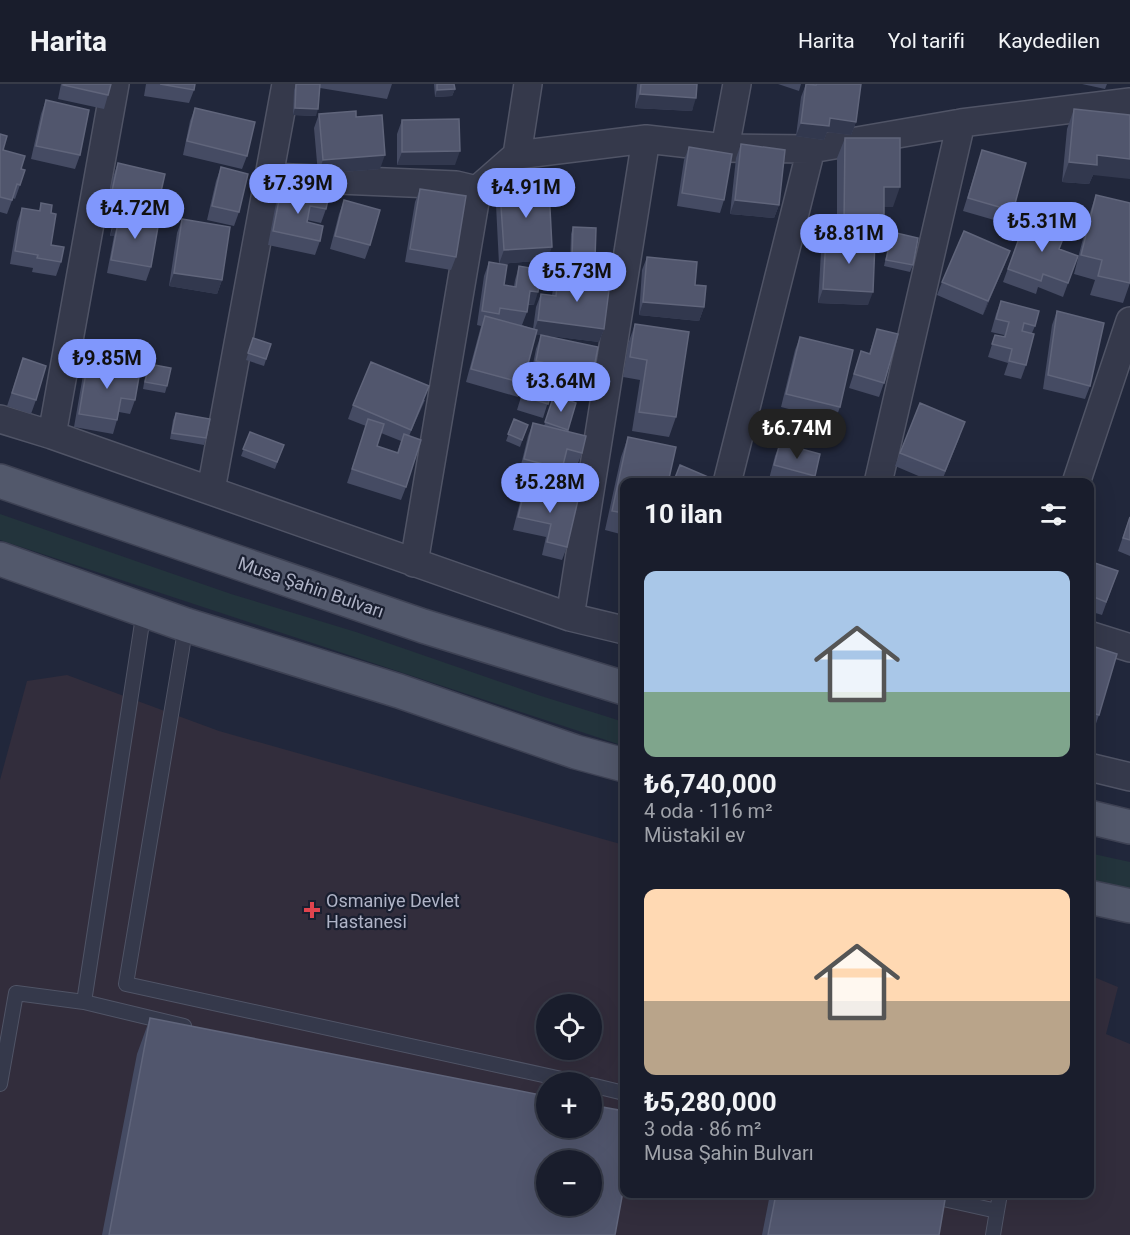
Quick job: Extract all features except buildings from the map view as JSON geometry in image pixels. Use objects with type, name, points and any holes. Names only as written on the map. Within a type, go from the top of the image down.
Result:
[{"type":"main road","name":"Musa Şahin Bulvarı","points":[[0,481],[423,626],[620,687]]},
{"type":"main road","points":[[0,559],[186,625],[399,691],[576,752],[620,764]]},
{"type":"main road","points":[[1094,818],[1130,827]]},
{"type":"main road","points":[[1094,898],[1130,906]]},
{"type":"street","points":[[52,435],[115,84]]},
{"type":"street","points":[[211,490],[286,84]]},
{"type":"street","points":[[517,155],[528,84]]},
{"type":"street","points":[[725,148],[737,84]]},
{"type":"street","points":[[414,563],[477,190],[517,155],[646,139],[725,148],[811,149],[961,123],[1130,102]]},
{"type":"street","points":[[879,478],[961,123]]},
{"type":"street","points":[[570,616],[646,139]]},
{"type":"street","points":[[728,478],[811,149]]},
{"type":"street","points":[[269,177],[456,185],[477,190]]},
{"type":"street","points":[[1078,478],[1130,321]]},
{"type":"street","points":[[0,419],[52,435],[570,616],[620,629]]},
{"type":"street","points":[[1094,637],[1130,648]]},
{"type":"street","points":[[1094,768],[1130,777]]},
{"type":"lane","points":[[84,1002],[144,610]]},
{"type":"lane","points":[[186,625],[126,984],[536,1073]]},
{"type":"lane","points":[[0,1084],[16,993],[84,1002],[197,1029]]},
{"type":"lane","points":[[602,1088],[620,1092]]},
{"type":"lane","points":[[939,1198],[997,1211]]},
{"type":"lane","points":[[993,1235],[999,1198]]},
{"type":"shaded area","points":[[0,514],[231,594],[356,632],[620,721],[620,745],[0,540]]},
{"type":"shaded area","name":"Osmaniye Devlet Hastanesi","points":[[67,675],[219,731],[620,844],[620,1198],[1094,1198],[1094,977],[1118,987],[1106,1034],[1130,1044],[1130,1235],[0,1235],[0,780],[27,681]]},
{"type":"shaded area","points":[[1094,854],[1130,862],[1130,889],[1094,881]]},
{"type":"place","name":"Osmaniye Devlet Hastanesi","points":[[312,910]]}]
